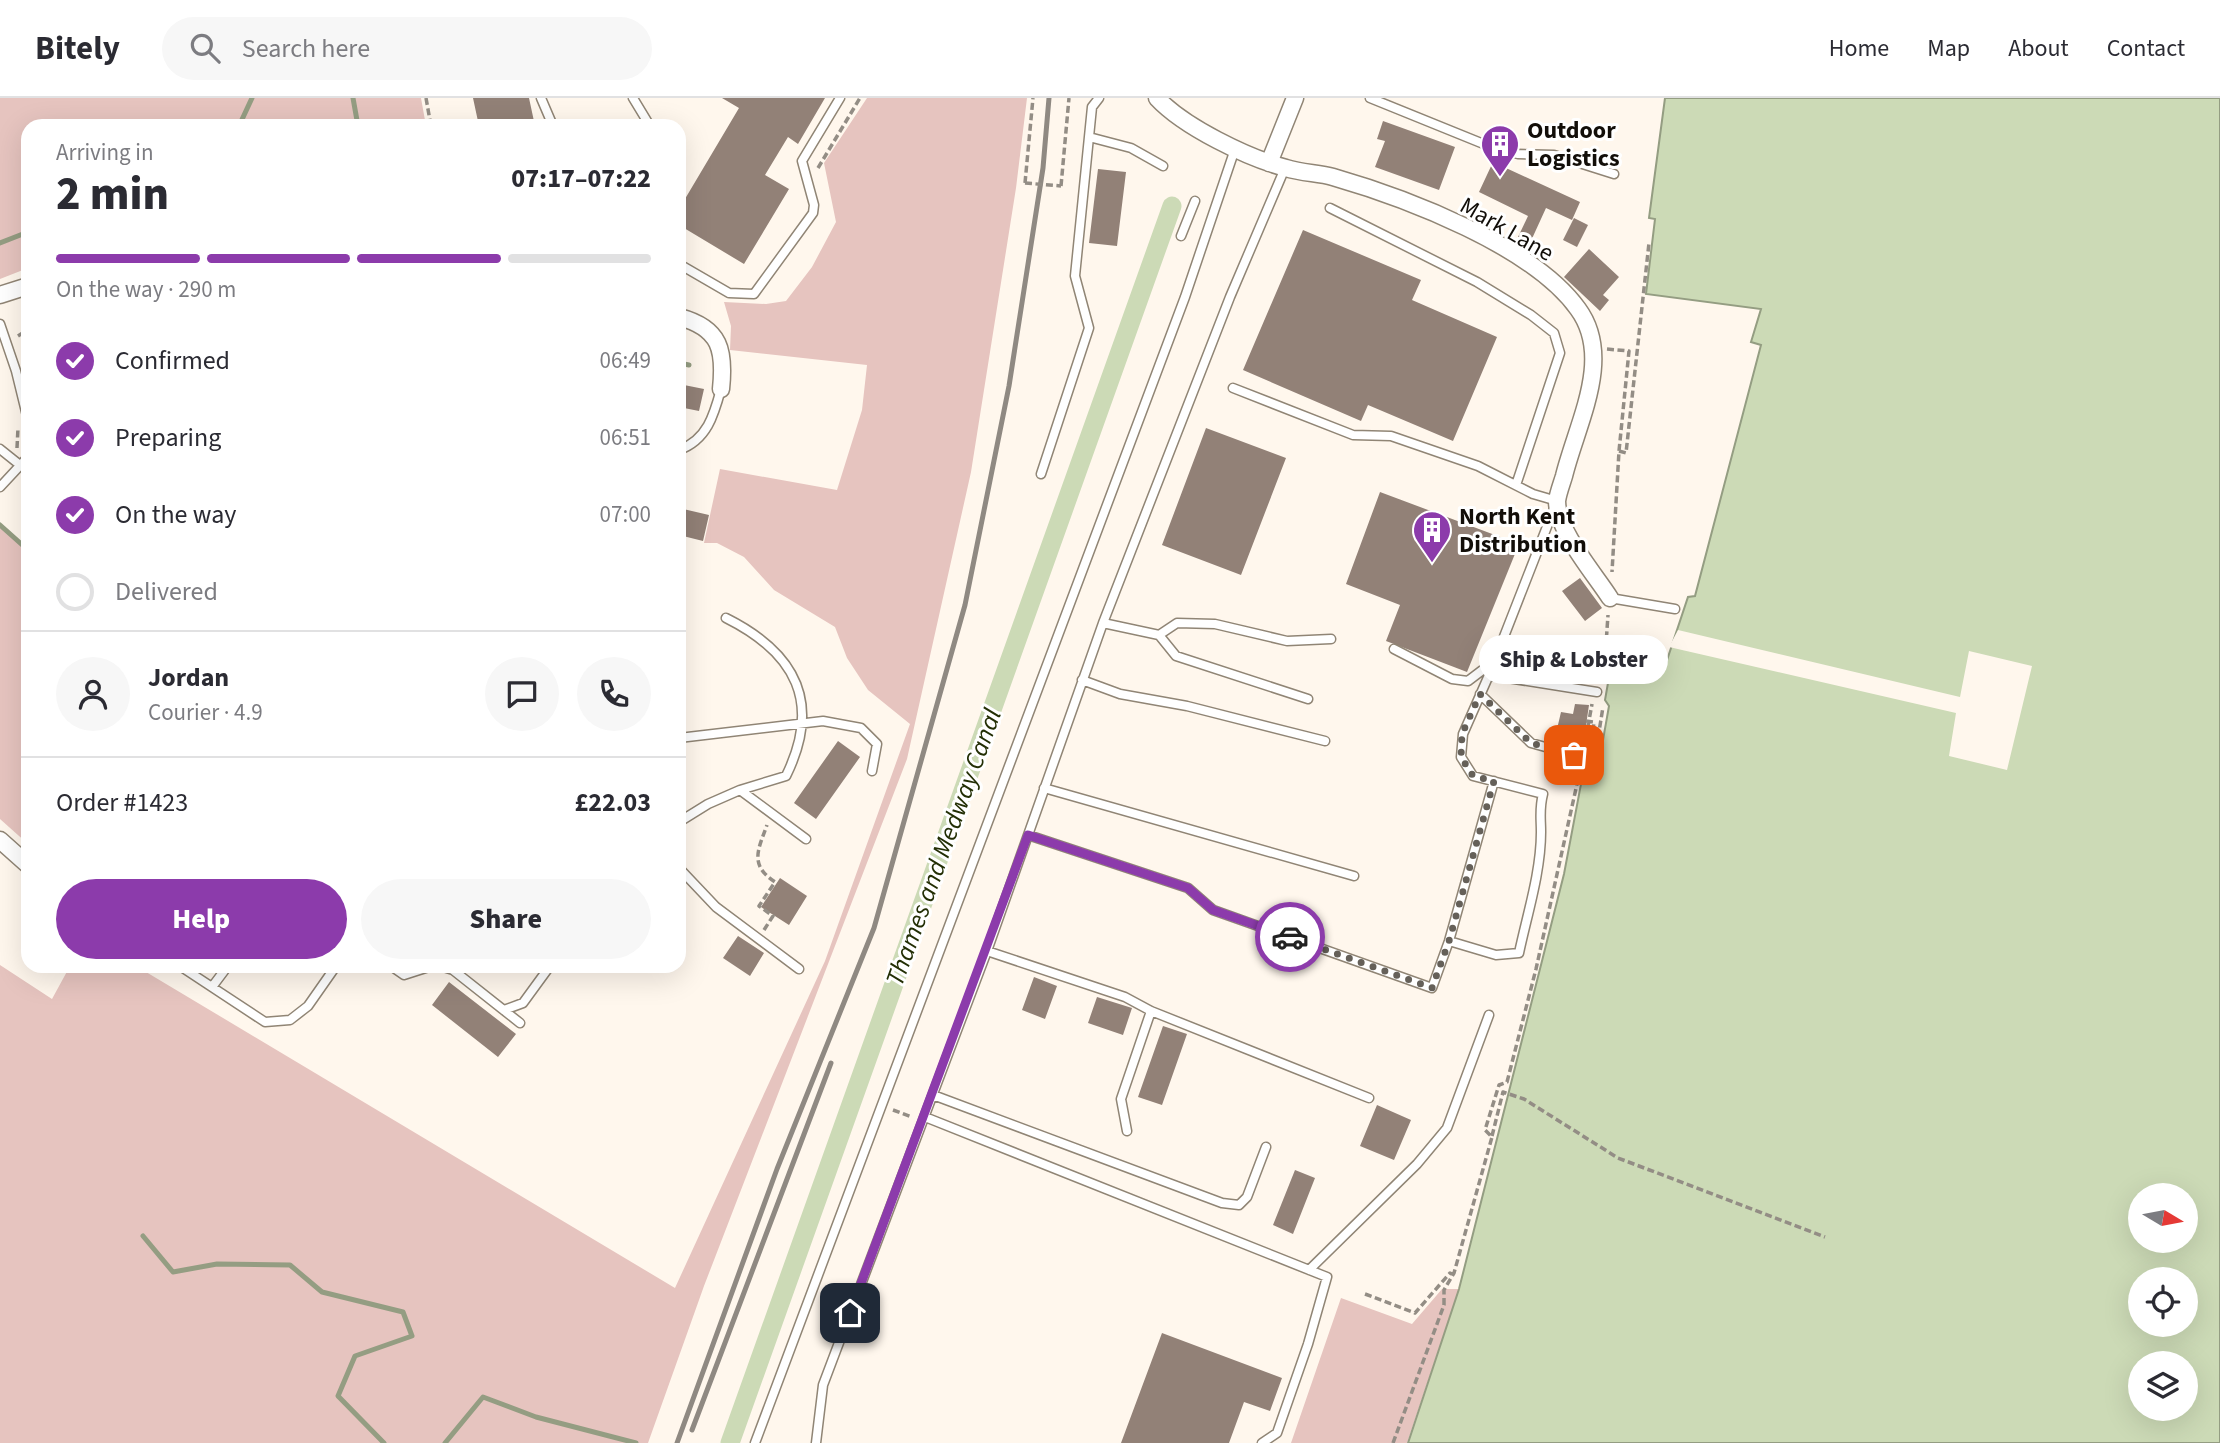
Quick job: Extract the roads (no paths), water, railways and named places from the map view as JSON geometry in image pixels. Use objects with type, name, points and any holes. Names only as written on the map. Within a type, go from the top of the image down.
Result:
[{"type":"street","name":"Mark Lane","points":[[1157,98],[1185,120],[1269,163],[1345,181],[1465,228],[1517,256],[1545,275],[1576,306],[1586,321],[1595,347],[1582,418],[1558,501]]},
{"type":"street","points":[[1269,163],[1295,98]]},
{"type":"street","points":[[0,295],[21,288]]},
{"type":"street","points":[[686,320],[700,325],[717,342],[723,357],[721,389]]},
{"type":"street","points":[[1558,501],[1563,526],[1610,598]]},
{"type":"street","points":[[0,840],[21,859]]},
{"type":"lane","points":[[541,98],[550,119]]},
{"type":"lane","points":[[633,98],[646,119]]},
{"type":"lane","points":[[686,268],[729,293],[754,294],[812,215],[814,205],[802,161],[840,98]]},
{"type":"lane","points":[[1041,474],[1089,328],[1075,276],[1092,107],[1098,98]]},
{"type":"lane","points":[[1370,98],[1496,149],[1518,154],[1553,155],[1614,174]]},
{"type":"lane","points":[[1089,137],[1131,148],[1163,166]]},
{"type":"lane","points":[[755,1443],[1185,296],[1236,146]]},
{"type":"lane","points":[[816,1443],[823,1385],[987,951],[1082,680],[1230,296],[1285,168]]},
{"type":"lane","points":[[1181,236],[1195,201]]},
{"type":"lane","points":[[1330,208],[1477,282],[1554,333],[1560,353],[1516,485]]},
{"type":"lane","points":[[0,324],[21,391]]},
{"type":"lane","points":[[16,371],[21,373]]},
{"type":"lane","points":[[1233,388],[1353,435],[1391,436],[1466,461],[1533,494],[1558,501],[1489,676],[1462,734],[1461,757],[1473,776],[1543,794],[1538,814],[1541,832],[1537,861],[1519,953],[1496,956],[1449,941]]},
{"type":"lane","points":[[686,446],[699,438],[713,420],[721,389]]},
{"type":"lane","points":[[0,449],[20,465],[0,486]]},
{"type":"lane","points":[[1610,598],[1675,609]]},
{"type":"lane","points":[[686,818],[708,804],[740,790],[786,776],[800,748],[798,681],[782,656],[726,618]]},
{"type":"lane","points":[[1103,623],[1159,635],[1176,656],[1308,699]]},
{"type":"lane","points":[[1159,635],[1177,623],[1215,624],[1287,641],[1331,639]]},
{"type":"lane","points":[[1394,649],[1452,679],[1468,681],[1493,662]]},
{"type":"lane","points":[[1489,676],[1597,692]]},
{"type":"lane","points":[[1082,680],[1120,694],[1187,706],[1325,741]]},
{"type":"lane","points":[[1480,694],[1531,743],[1574,755]]},
{"type":"lane","points":[[686,737],[823,720],[861,727],[877,744],[872,771]]},
{"type":"lane","points":[[1028,835],[1188,888],[1213,910],[1432,988],[1449,941],[1494,781]]},
{"type":"lane","points":[[1044,788],[1354,876]]},
{"type":"lane","points":[[740,790],[806,839]]},
{"type":"lane","points":[[686,875],[716,907],[799,969]]},
{"type":"lane","points":[[987,951],[1125,997],[1151,1011],[1369,1098]]},
{"type":"lane","points":[[191,973],[265,1022],[290,1020],[308,1006],[331,973]]},
{"type":"lane","points":[[212,987],[222,973]]},
{"type":"lane","points":[[457,973],[520,1023]]},
{"type":"lane","points":[[504,1010],[523,1003],[545,973]]},
{"type":"lane","points":[[1127,1131],[1121,1099],[1151,1011]]},
{"type":"lane","points":[[1309,1270],[1418,1164],[1447,1128],[1489,1015]]},
{"type":"lane","points":[[933,1095],[1222,1203],[1239,1205],[1247,1198],[1266,1147]]},
{"type":"lane","points":[[924,1120],[1327,1277],[1308,1344],[1277,1433],[1262,1443]]},
{"type":"waterway","points":[[242,119],[252,98]]},
{"type":"waterway","points":[[353,98],[357,119]]},
{"type":"waterway","name":"Thames and Medway Canal","points":[[730,1443],[1172,206]]},
{"type":"waterway","points":[[0,243],[21,235]]},
{"type":"waterway","points":[[0,525],[21,544]]},
{"type":"waterway","points":[[143,1236],[173,1272],[217,1264],[290,1265],[322,1292],[403,1312],[412,1336],[355,1356],[338,1396],[384,1443]]},
{"type":"waterway","points":[[445,1443],[483,1397],[536,1417],[636,1443]]},
{"type":"railway","points":[[677,1443],[777,1169],[874,928],[965,605],[1009,386],[1043,168],[1049,98]]},
{"type":"railway","points":[[692,1430],[831,1063]]},
{"type":"place","name":"Outdoor Logistics","points":[[1500,178]]},
{"type":"place","name":"North Kent Distribution","points":[[1432,564]]},
{"type":"place","name":"Ship & Lobster","points":[[1574,755]]}]
